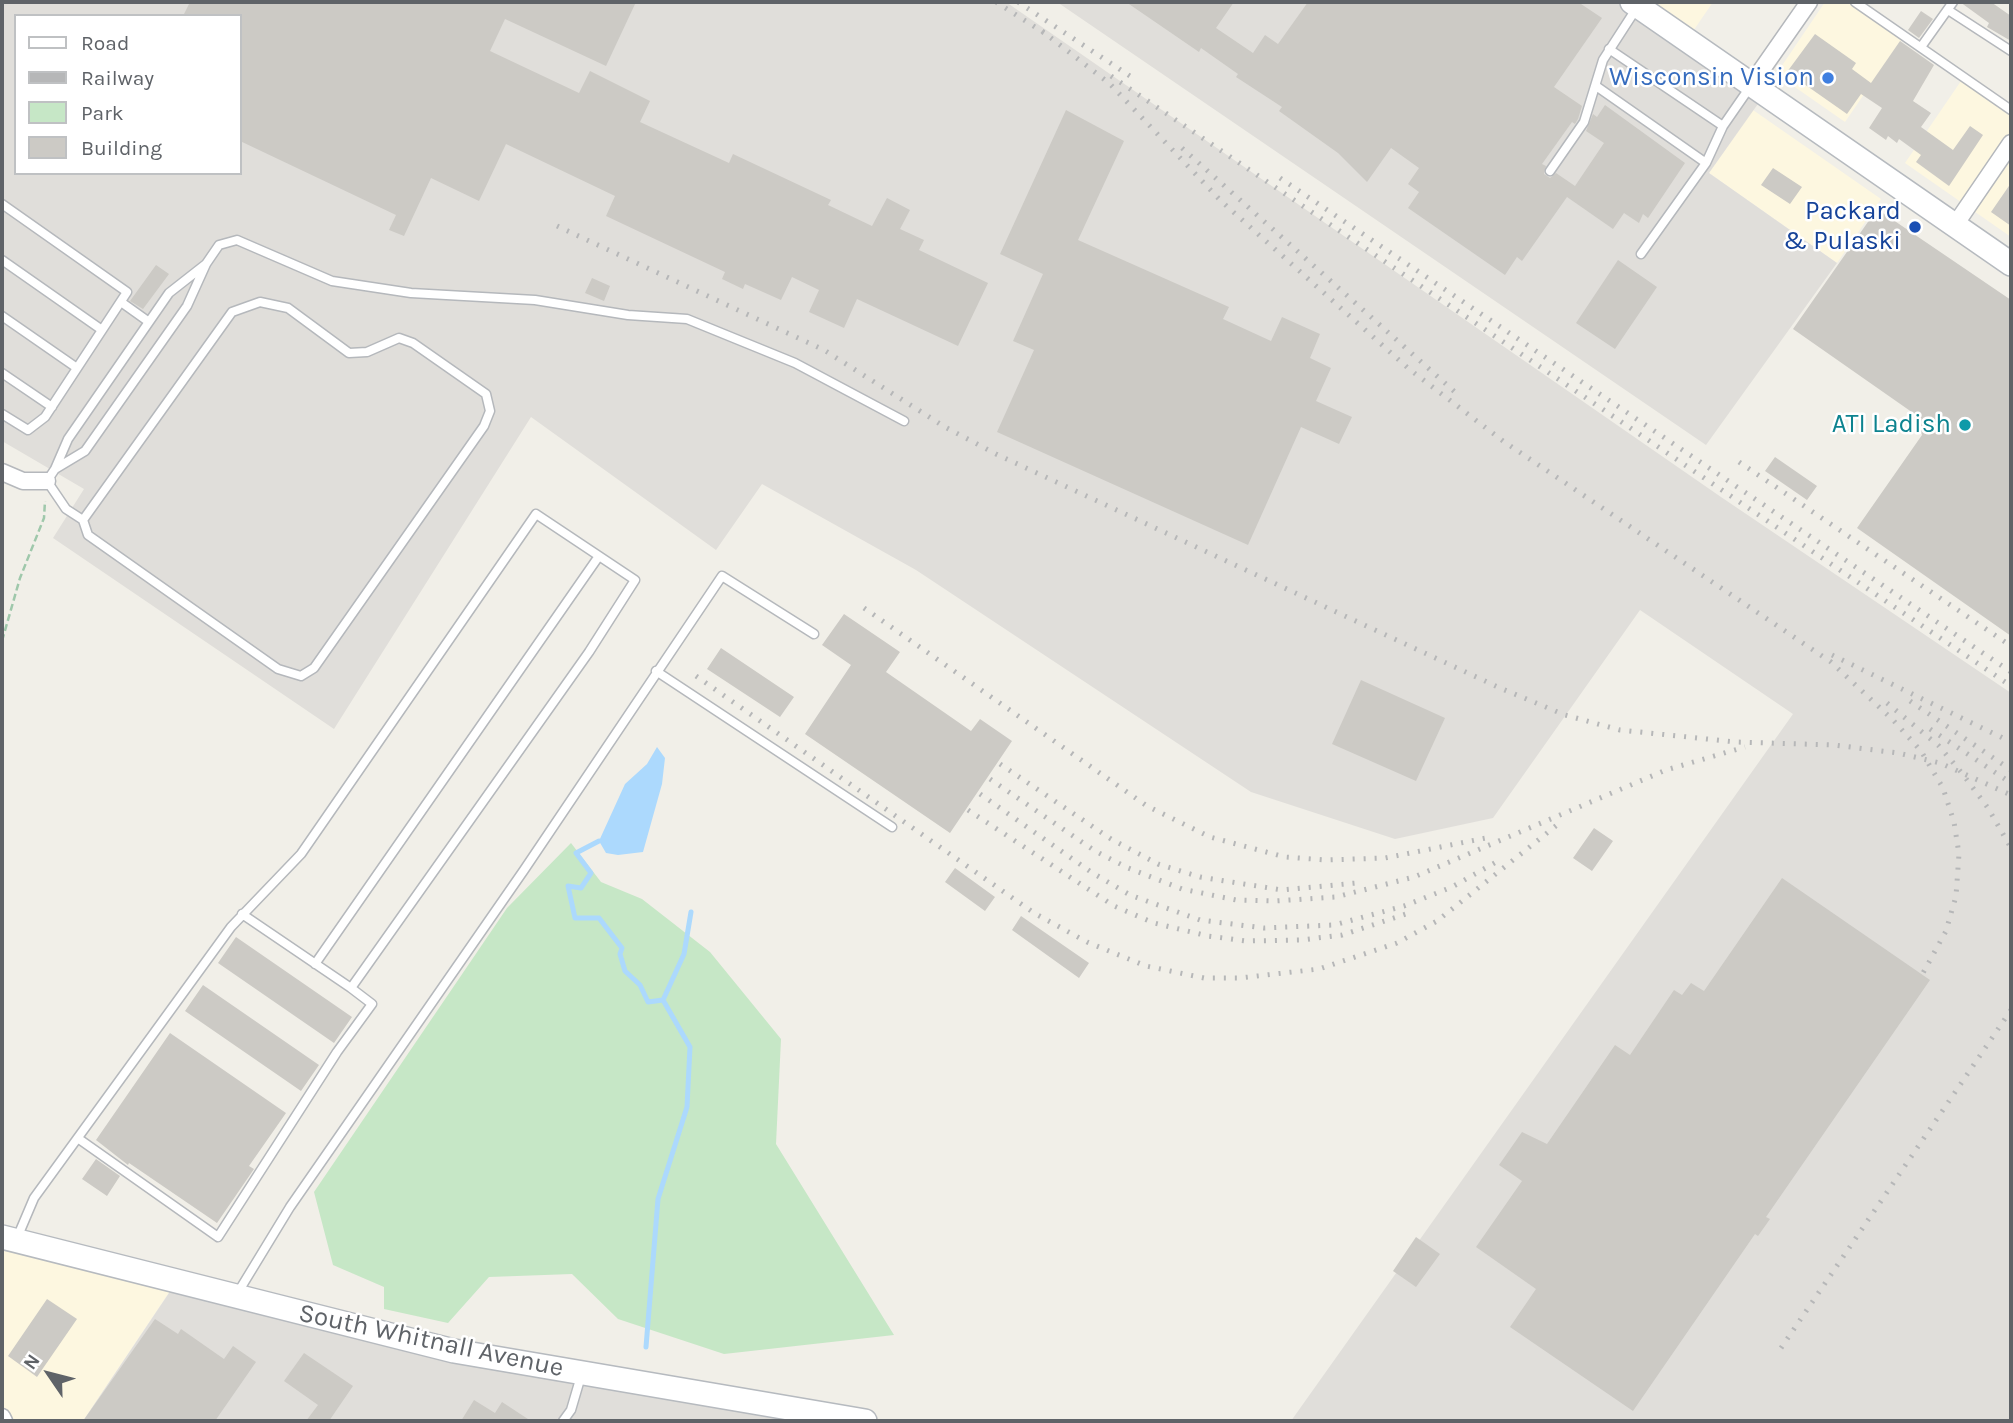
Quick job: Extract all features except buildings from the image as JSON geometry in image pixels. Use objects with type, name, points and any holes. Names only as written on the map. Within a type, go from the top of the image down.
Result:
[{"type":"street","points":[[1751,85],[1809,2]]},
{"type":"street","points":[[1635,4],[2011,264]]},
{"type":"street","points":[[1955,225],[2011,143]]},
{"type":"street","points":[[2,471],[23,481],[51,475]]},
{"type":"street","name":"South Whitnall Avenue","points":[[9,1239],[454,1351],[865,1421]]},
{"type":"lane","points":[[1855,2],[2011,110]]},
{"type":"lane","points":[[1550,171],[1584,122],[1609,49],[1635,4]]},
{"type":"lane","points":[[1921,47],[1950,6],[2011,51]]},
{"type":"lane","points":[[1609,49],[1723,126]]},
{"type":"lane","points":[[1641,254],[1706,163],[1723,126],[1751,85]]},
{"type":"lane","points":[[1596,86],[1706,163]]},
{"type":"lane","points":[[2,204],[127,292],[52,407],[28,430],[2,414]]},
{"type":"lane","points":[[51,475],[85,451],[187,306],[205,264],[219,245],[237,240],[332,281],[411,293],[535,300],[628,315],[687,319],[795,363],[904,421]]},
{"type":"lane","points":[[2,260],[102,330]]},
{"type":"lane","points":[[83,520],[232,312],[260,302],[288,308],[348,353],[367,352],[399,338],[412,343],[486,394],[490,411],[484,426],[313,668],[301,676],[278,668],[88,535],[83,520],[66,509],[51,475],[68,439],[169,293],[205,264]]},
{"type":"lane","points":[[121,302],[149,322]]},
{"type":"lane","points":[[2,316],[77,368]]},
{"type":"lane","points":[[2,373],[52,407]]},
{"type":"lane","points":[[9,1239],[34,1198],[242,914],[302,853],[536,514],[635,580],[589,652],[351,988]]},
{"type":"lane","points":[[315,964],[599,556]]},
{"type":"lane","points":[[236,1297],[290,1207],[524,870],[722,576],[814,634]]},
{"type":"lane","points":[[656,671],[892,827]]},
{"type":"lane","points":[[79,1139],[218,1237],[337,1052],[372,1004],[242,914]]},
{"type":"lane","points":[[563,1421],[571,1410],[582,1373]]},
{"type":"path","points":[[2,641],[20,578],[44,518],[51,475]]},
{"type":"shaded area","points":[[2,2],[1006,2],[1721,497],[2011,693],[2011,1421],[1291,1421],[1793,714],[1640,610],[1493,818],[1395,839],[1251,792],[916,570],[762,484],[716,550],[531,417],[334,729],[53,538],[84,489],[2,441]]},
{"type":"shaded area","points":[[1057,2],[1632,2],[1765,94],[1709,173],[1837,263],[1706,445]]},
{"type":"shaded area","points":[[1632,2],[1713,2],[1687,40]]},
{"type":"shaded area","points":[[1825,2],[1849,2],[1902,39],[1845,122],[1779,76],[1779,70]]},
{"type":"shaded area","points":[[1961,81],[2011,115],[2011,237],[1905,163]]},
{"type":"shaded area","points":[[1753,110],[1881,199],[1837,263],[1709,173]]},
{"type":"shaded area","points":[[2,1237],[176,1282],[83,1421],[4,1421],[2,1417]]},
{"type":"shaded area","points":[[171,1290],[437,1358],[791,1421],[83,1421]]},
{"type":"green space","points":[[571,843],[601,882],[642,899],[710,952],[781,1039],[776,1144],[894,1335],[724,1354],[618,1319],[572,1274],[489,1277],[448,1323],[384,1309],[384,1287],[333,1265],[314,1192],[507,908]]},
{"type":"water","points":[[657,747],[665,758],[662,784],[643,852],[618,855],[606,853],[599,841],[625,784],[647,764]]},
{"type":"waterway","points":[[599,841],[576,853],[591,873],[581,888],[568,886],[575,918],[599,918],[622,948],[620,954],[625,971],[640,985],[648,1002],[663,1000]]},
{"type":"waterway","points":[[663,1000],[684,954],[691,912]]},
{"type":"waterway","points":[[646,1347],[658,1199],[687,1107],[690,1047],[663,1000]]},
{"type":"railway","points":[[996,2],[1049,36]]},
{"type":"railway","points":[[1018,2],[1133,78]]},
{"type":"railway","points":[[1042,31],[1110,84],[1221,201],[1409,369],[1503,441],[1831,662],[1893,720],[1921,751],[1943,788],[1954,822],[1959,854],[1956,896],[1946,931],[1923,973]]},
{"type":"railway","points":[[1111,76],[2011,686]]},
{"type":"railway","points":[[1182,148],[1456,393]]},
{"type":"railway","points":[[1280,178],[2011,672]]},
{"type":"railway","points":[[557,226],[824,350],[945,427],[996,454],[1500,688],[1565,715],[1620,730],[1736,742],[1834,745],[1898,753],[1940,763],[2011,795]]},
{"type":"railway","points":[[1739,462],[2011,646]]},
{"type":"railway","points":[[864,608],[1147,806],[1210,837],[1285,857],[1326,860],[1385,858],[1486,838]]},
{"type":"railway","points":[[1832,655],[2011,742]]},
{"type":"railway","points":[[696,676],[1034,913],[1087,942],[1146,966],[1204,978],[1240,978],[1319,969],[1397,943],[1437,921],[1562,821]]},
{"type":"railway","points":[[1910,701],[2011,770]]},
{"type":"railway","points":[[1887,703],[1939,746],[1988,808],[2011,848]]},
{"type":"railway","points":[[1930,729],[2011,783]]},
{"type":"railway","points":[[990,779],[1095,851],[1128,868],[1182,889],[1236,900],[1275,901],[1336,897],[1414,877],[1666,770],[1745,747]]},
{"type":"railway","points":[[1000,764],[1111,839],[1158,864],[1200,877],[1282,890],[1356,883]]},
{"type":"railway","points":[[980,794],[1091,872],[1130,895],[1200,920],[1264,928],[1334,925],[1404,906],[1452,887],[1498,861]]},
{"type":"railway","points":[[968,810],[1114,906],[1154,923],[1208,936],[1246,941],[1301,940],[1342,935],[1406,914]]},
{"type":"railway","points":[[1781,1348],[2011,1010]]},
{"type":"place","name":"Wisconsin Vision","points":[[1828,78]]},
{"type":"place","name":"Packard & Pulaski","points":[[1915,227]]},
{"type":"place","name":"ATI Ladish","points":[[1965,425]]}]
